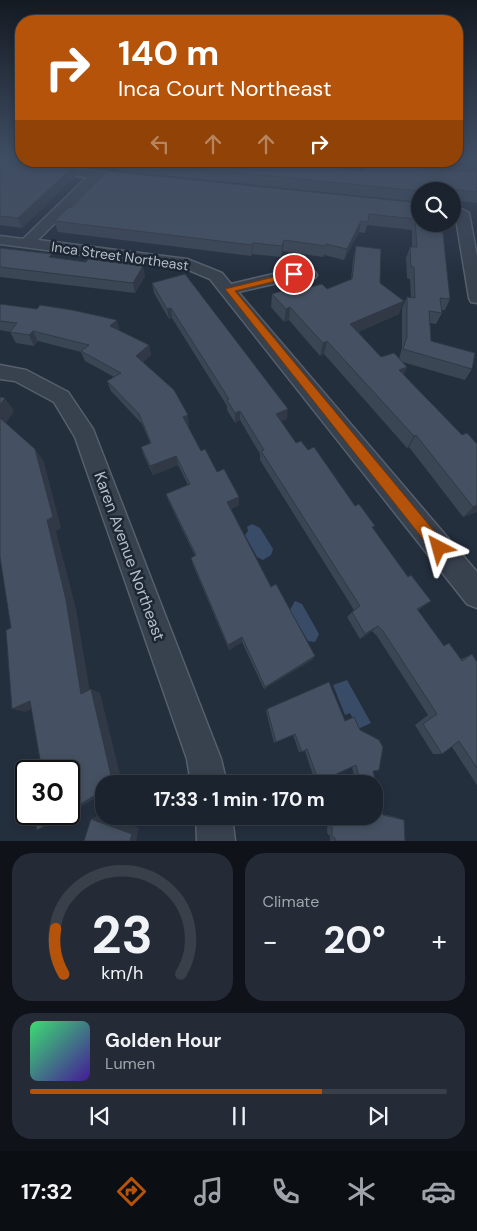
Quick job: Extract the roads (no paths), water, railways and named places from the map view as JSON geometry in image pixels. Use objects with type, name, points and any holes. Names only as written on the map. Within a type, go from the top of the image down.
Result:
[{"type":"street","points":[[27,244],[75,196]]},
{"type":"street","points":[[461,212],[477,214]]},
{"type":"street","points":[[461,229],[477,298]]},
{"type":"street","name":"Inca Street Northeast","points":[[0,240],[187,264],[216,276],[229,289],[473,581]]},
{"type":"street","points":[[229,289],[294,274],[309,275]]},
{"type":"street","name":"Karen Avenue Northeast","points":[[0,372],[19,375],[61,397],[86,435],[204,758],[207,775]]},
{"type":"street","points":[[215,825],[216,841]]},
{"type":"water","points":[[252,524],[260,528],[273,549],[271,555],[263,560],[257,557],[245,535],[248,531],[247,527]]},
{"type":"water","points":[[295,601],[302,604],[319,634],[315,642],[308,641],[290,610]]},
{"type":"water","points":[[347,680],[371,723],[358,729],[350,713],[345,715],[333,685]]}]
